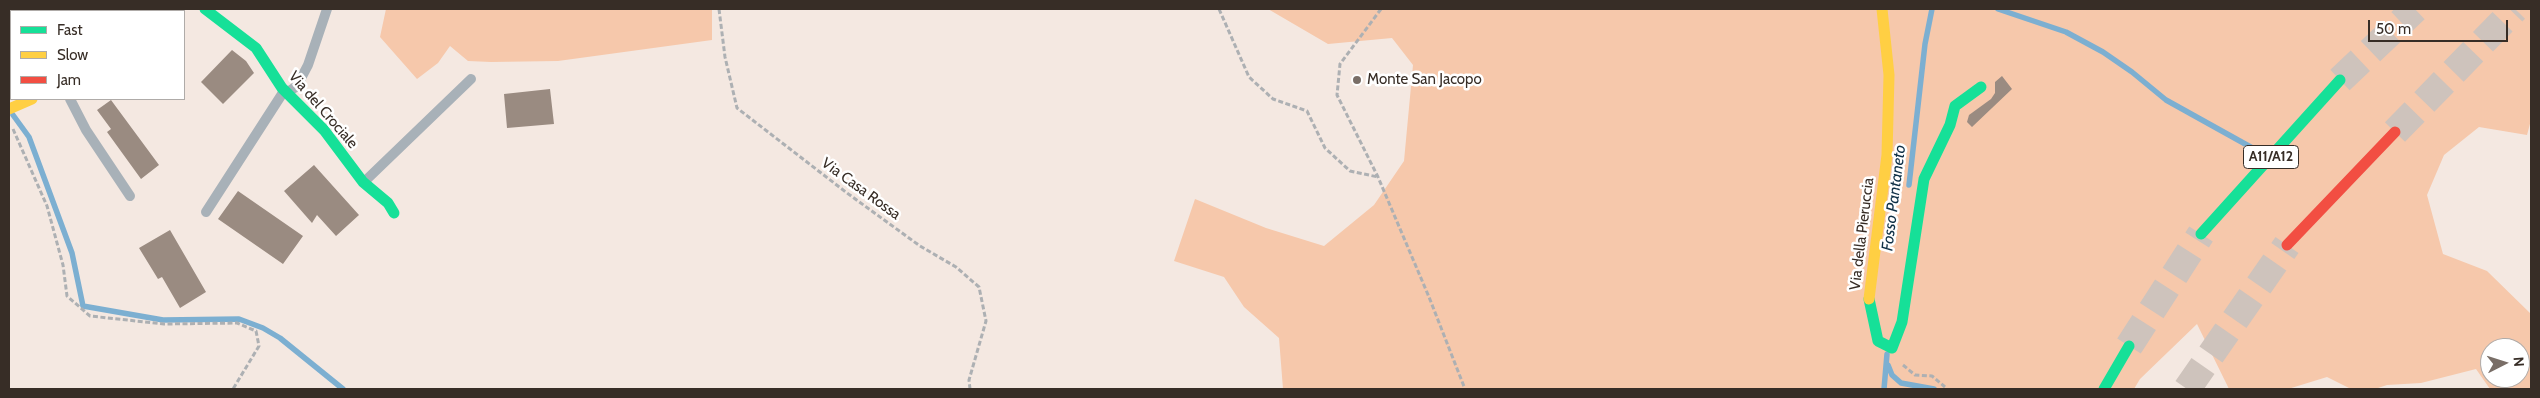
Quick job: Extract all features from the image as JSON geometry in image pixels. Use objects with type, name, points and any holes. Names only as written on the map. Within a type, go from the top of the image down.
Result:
[{"type":"main road","name":"Via del Crociale","points":[[205,9],[256,48],[286,92],[324,130],[363,182],[388,203],[394,213]]},
{"type":"main road","name":"Via della Pieruccia","points":[[1882,9],[1889,75],[1887,155],[1869,299],[1878,341],[1892,348]]},
{"type":"main road","name":"A11/A12","points":[[2202,234],[2340,80]]},
{"type":"main road","points":[[1892,348],[1902,322],[1924,179],[1950,125],[1956,106],[1982,87]]},
{"type":"main road","points":[[13,108],[30,100]]},
{"type":"main road","points":[[2287,245],[2395,132]]},
{"type":"main road","points":[[2104,389],[2128,346]]},
{"type":"lane","points":[[206,212],[286,92],[297,86],[308,65],[327,9]]},
{"type":"lane","points":[[363,182],[471,79]]},
{"type":"lane","points":[[71,100],[86,130],[130,196]]},
{"type":"path","name":"Via Casa Rossa","points":[[718,9],[725,57],[737,108],[846,193],[920,246],[956,267],[979,287],[986,321],[969,380],[970,389]]},
{"type":"path","points":[[1218,9],[1249,77],[1273,99],[1307,112],[1325,148],[1350,171],[1378,177]]},
{"type":"path","points":[[1381,9],[1340,64],[1338,96],[1378,177],[1429,297],[1465,389]]},
{"type":"path","points":[[12,127],[47,206],[68,296],[90,316],[164,324],[237,323],[256,330],[259,346],[233,389]]},
{"type":"path","points":[[1892,348],[1898,361],[1915,375],[1932,376],[1945,388]]},
{"type":"shaded area","points":[[386,9],[712,9],[712,40],[558,61],[468,61],[450,46],[438,63],[417,79],[380,37]]},
{"type":"shaded area","points":[[1268,9],[2531,9],[2531,120],[2527,135],[2479,127],[2444,155],[2427,195],[2443,254],[2487,271],[2531,314],[2531,389],[2489,388],[2530,388],[2530,338],[2480,338],[2480,375],[2476,369],[2421,383],[2387,385],[2375,389],[2351,389],[2327,377],[2288,389],[2229,389],[2197,324],[2140,379],[2134,389],[1283,389],[1279,338],[1244,307],[1224,277],[1174,261],[1195,199],[1266,228],[1324,246],[1374,205],[1404,161],[1413,65],[1392,38],[1328,44]]},
{"type":"building","points":[[232,50],[246,61],[254,73],[223,104],[201,82]]},
{"type":"building","points":[[2002,76],[2012,89],[1972,127],[1967,122],[1969,115],[1991,99],[1995,93],[1995,82]]},
{"type":"building","points":[[550,89],[554,124],[507,128],[504,94]]},
{"type":"building","points":[[111,100],[159,165],[141,179],[107,132],[111,129],[97,110]]},
{"type":"building","points":[[314,165],[359,215],[336,236],[317,215],[312,223],[284,191]]},
{"type":"building","points":[[238,191],[303,236],[283,264],[218,219]]},
{"type":"building","points":[[170,230],[206,292],[180,308],[162,277],[158,279],[139,248]]},
{"type":"waterway","name":"Fosso Pantaneto","points":[[1909,185],[1925,44],[1932,9]]},
{"type":"waterway","points":[[1998,9],[2066,32],[2103,52],[2132,72],[2166,100],[2256,150]]},
{"type":"waterway","points":[[13,115],[29,137],[72,253],[83,306],[163,320],[239,319],[263,328],[280,338],[343,389]]},
{"type":"waterway","name":"Fosso Pantaneto","points":[[1884,389],[1887,354]]},
{"type":"waterway","points":[[1888,365],[1892,375],[1901,383],[1934,389]]},
{"type":"tunnel","points":[[2340,80],[2415,9]]},
{"type":"tunnel","points":[[2395,132],[2515,9]]},
{"type":"tunnel","points":[[2129,346],[2201,234]]},
{"type":"tunnel","points":[[2187,389],[2287,245]]},
{"type":"traffic: fast","points":[[205,9],[256,48],[282,88],[324,130],[363,182],[388,203],[394,213]]},
{"type":"traffic: fast","points":[[2201,234],[2340,80]]},
{"type":"traffic: fast","points":[[1869,299],[1878,341],[1892,348],[1902,322],[1924,179],[1950,125],[1955,106],[1981,87]]},
{"type":"traffic: fast","points":[[2104,389],[2129,346]]},
{"type":"traffic: slow","points":[[1869,299],[1887,155],[1889,75],[1882,9]]},
{"type":"traffic: slow","points":[[9,109],[30,100]]},
{"type":"traffic: jam","points":[[2287,245],[2395,132]]},
{"type":"place","name":"Monte San Jacopo","points":[[1357,80]]}]
